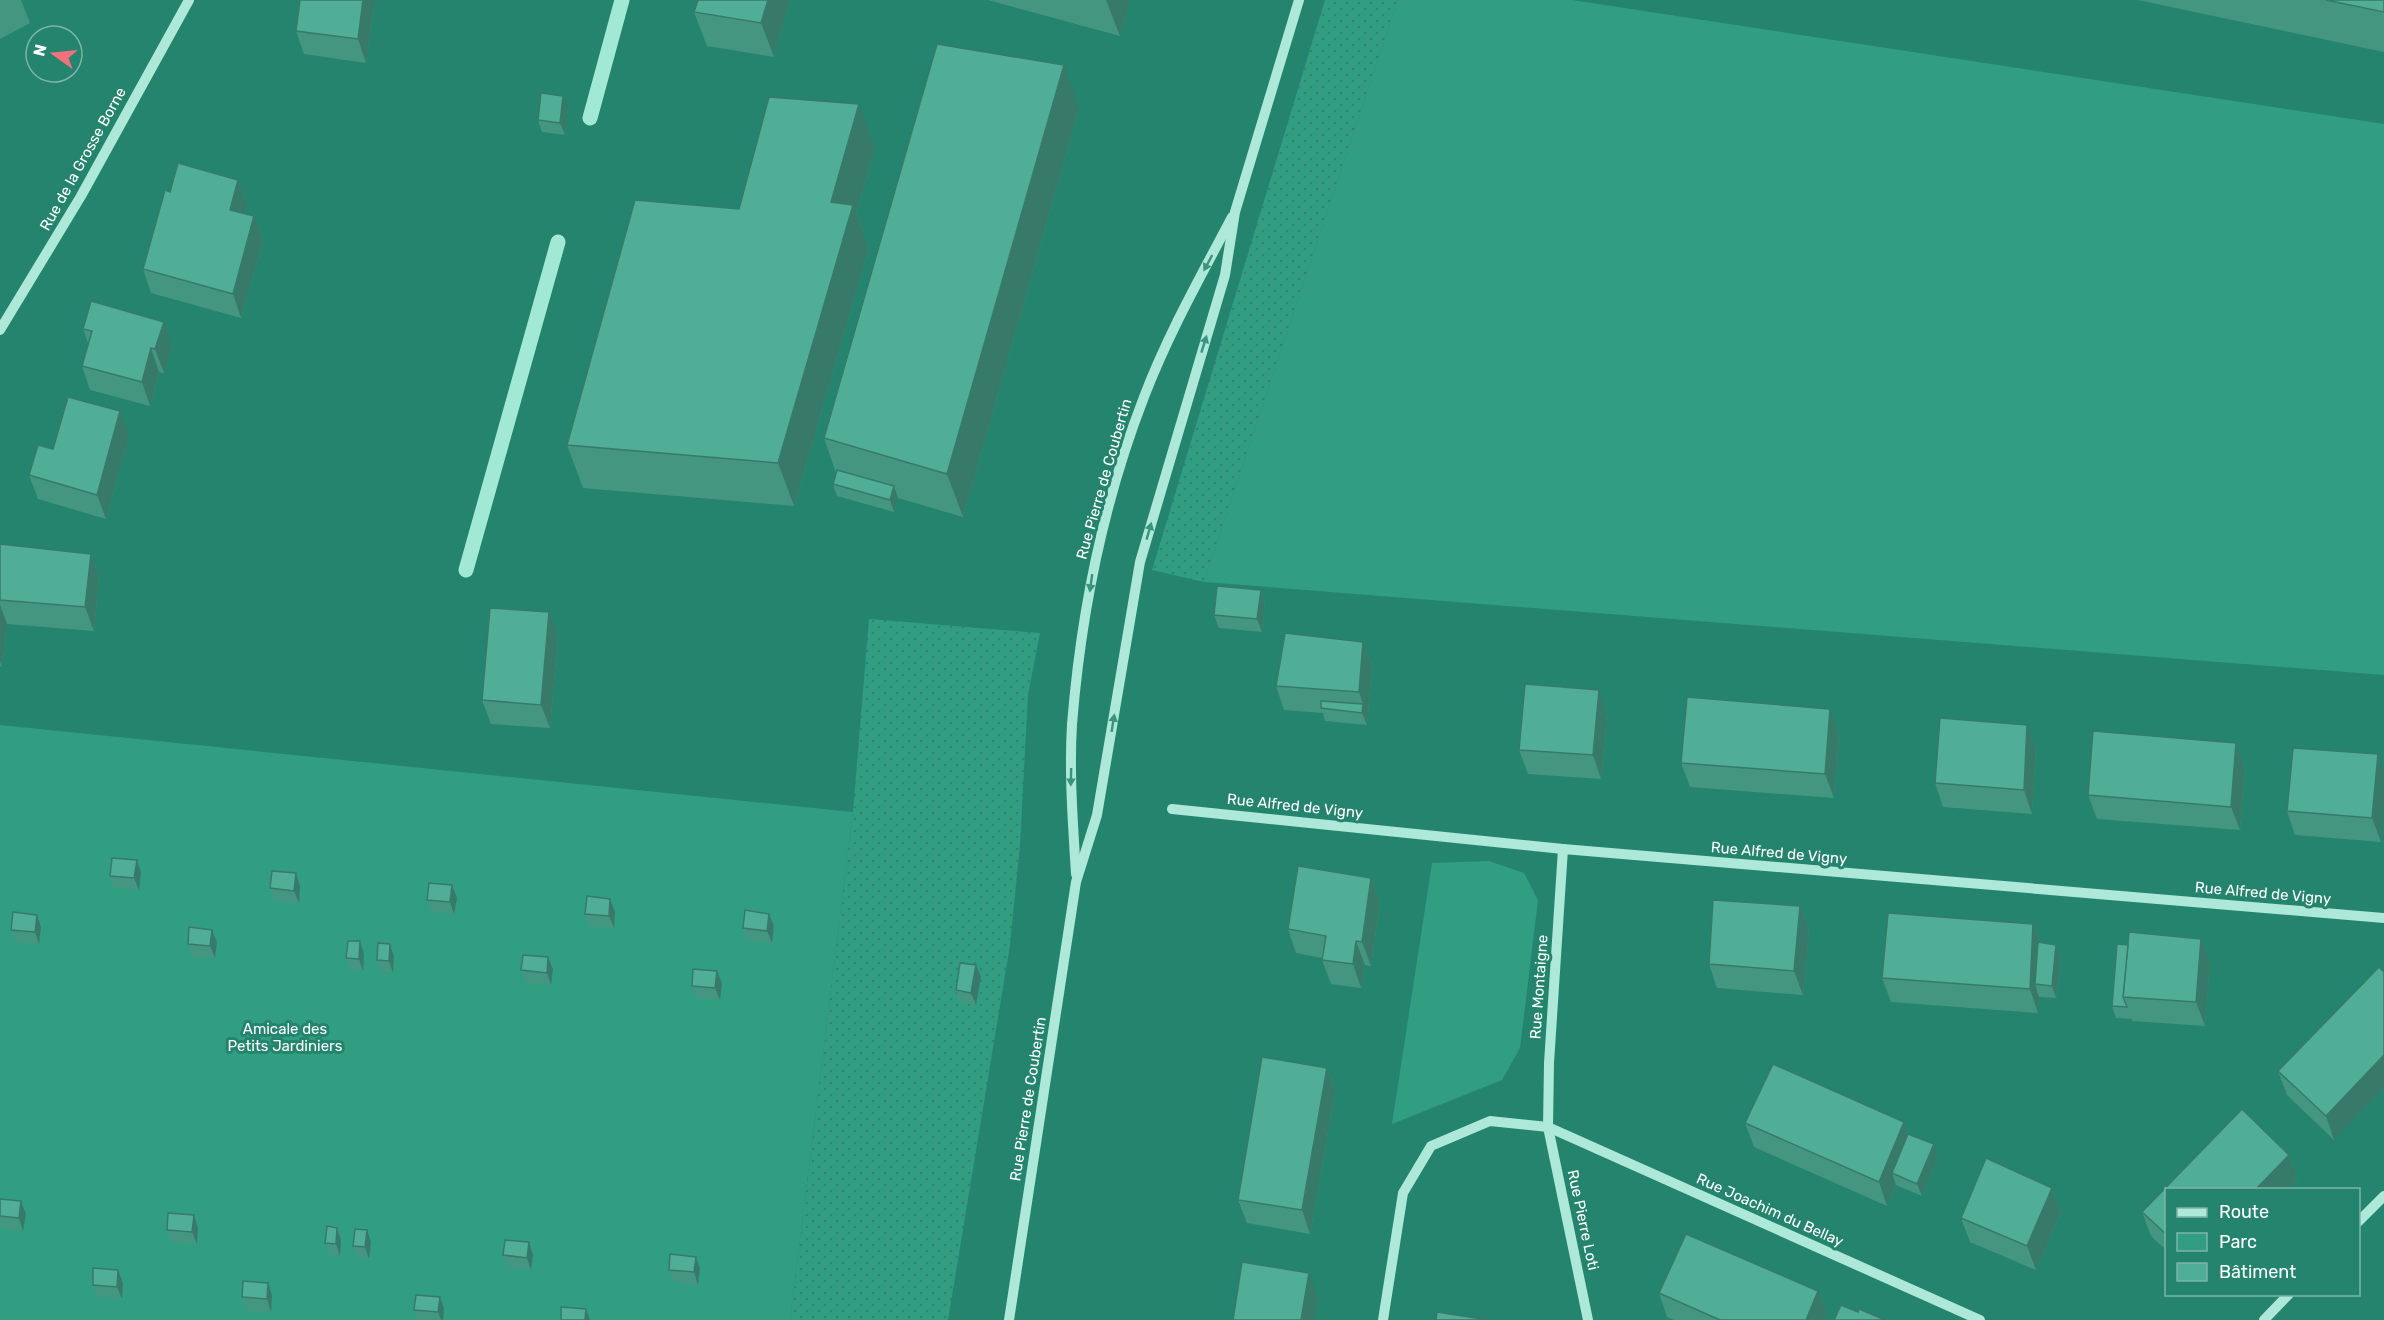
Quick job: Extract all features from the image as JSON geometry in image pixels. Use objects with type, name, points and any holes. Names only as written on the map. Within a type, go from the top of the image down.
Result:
[{"type":"street","name":"Rue de la Grosse Borne","points":[[0,330],[81,196],[189,0]]},
{"type":"street","name":"Rue Pierre de Coubertin","points":[[1009,1320],[1076,882],[1097,815],[1140,562],[1225,274],[1235,212],[1299,0]]},
{"type":"street","name":"Rue Pierre de Coubertin","points":[[1076,882],[1071,793],[1072,726],[1094,565],[1106,516],[1144,398],[1185,306],[1235,212]]},
{"type":"street","name":"Rue Alfred de Vigny","points":[[1172,808],[1563,849],[2384,918]]},
{"type":"street","name":"Rue Montaigne","points":[[1548,1127],[1549,1063],[1563,849]]},
{"type":"street","name":"Rue Joachim du Bellay","points":[[1383,1320],[1403,1193],[1431,1146],[1490,1121],[1548,1127],[1980,1320]]},
{"type":"street","name":"Rue Pierre Loti","points":[[1548,1127],[1588,1320]]},
{"type":"street","points":[[2360,1220],[2384,1196]]},
{"type":"street","points":[[2264,1320],[2287,1296]]},
{"type":"green space","points":[[1325,0],[1398,0],[1204,582],[1152,570]]},
{"type":"green space","points":[[1398,0],[1572,0],[2384,124],[2384,675],[1204,582]]},
{"type":"green space","points":[[869,619],[1040,633],[1028,695],[1020,845],[1010,945],[948,1320],[790,1320],[853,812]]},
{"type":"green space","name":"Amicale des Petits Jardiniers","points":[[0,725],[853,812],[790,1320],[0,1320]]},
{"type":"green space","points":[[1489,861],[1524,873],[1538,900],[1520,1048],[1502,1080],[1392,1124],[1432,863]]},
{"type":"building","points":[[300,0],[363,0],[358,39],[296,31]]},
{"type":"building","points":[[698,0],[768,0],[761,23],[694,12]]},
{"type":"building","points":[[2326,0],[2384,0],[2384,12]]},
{"type":"building","points":[[937,44],[1064,65],[947,474],[824,438]]},
{"type":"building","points":[[541,93],[563,96],[560,123],[538,120]]},
{"type":"building","points":[[769,97],[859,104],[831,202],[853,205],[778,463],[567,445],[635,200],[739,209]]},
{"type":"building","points":[[178,163],[238,180],[230,210],[254,216],[233,294],[143,269],[165,190],[170,192]]},
{"type":"building","points":[[91,301],[164,322],[155,349],[151,348],[142,382],[82,366],[92,331],[83,329]]},
{"type":"building","points":[[68,397],[120,411],[97,495],[29,475],[38,445],[53,449]]},
{"type":"building","points":[[837,470],[894,486],[890,500],[833,484]]},
{"type":"building","points":[[0,544],[91,554],[85,607],[0,600]]},
{"type":"building","points":[[1217,586],[1261,590],[1257,619],[1214,615]]},
{"type":"building","points":[[490,608],[549,612],[541,705],[482,700]]},
{"type":"building","points":[[1285,633],[1363,642],[1359,692],[1276,686]]},
{"type":"building","points":[[1525,684],[1599,690],[1593,755],[1519,750]]},
{"type":"building","points":[[1687,697],[1830,709],[1825,774],[1681,763]]},
{"type":"building","points":[[1321,701],[1363,704],[1362,713],[1321,708]]},
{"type":"building","points":[[1940,718],[2027,725],[2024,790],[1935,783]]},
{"type":"building","points":[[2093,731],[2236,743],[2231,807],[2088,795]]},
{"type":"building","points":[[2293,748],[2378,754],[2372,818],[2287,811]]},
{"type":"building","points":[[112,858],[137,860],[134,878],[110,876]]},
{"type":"building","points":[[1298,866],[1371,878],[1362,942],[1356,941],[1353,964],[1322,960],[1326,936],[1288,929]]},
{"type":"building","points":[[272,871],[296,873],[294,891],[270,888]]},
{"type":"building","points":[[429,883],[452,885],[450,902],[427,900]]},
{"type":"building","points":[[587,896],[610,899],[609,916],[585,914]]},
{"type":"building","points":[[1713,900],[1800,906],[1794,971],[1709,964]]},
{"type":"building","points":[[745,910],[769,914],[767,931],[743,928]]},
{"type":"building","points":[[13,912],[37,915],[35,932],[11,930]]},
{"type":"building","points":[[1888,913],[2033,924],[2030,989],[1882,978]]},
{"type":"building","points":[[189,927],[212,930],[210,946],[188,944]]},
{"type":"building","points":[[2129,932],[2201,939],[2196,1002],[2123,997]]},
{"type":"building","points":[[348,941],[360,941],[359,959],[346,958]]},
{"type":"building","points":[[2038,942],[2056,945],[2052,986],[2035,984]]},
{"type":"building","points":[[378,943],[390,944],[389,961],[377,960]]},
{"type":"building","points":[[2117,944],[2128,945],[2123,997],[2127,1007],[2112,1006]]},
{"type":"building","points":[[523,955],[548,957],[547,973],[521,970]]},
{"type":"building","points":[[960,963],[976,965],[971,993],[956,990]]},
{"type":"building","points":[[2379,967],[2384,972],[2384,1055],[2326,1116],[2278,1071]]},
{"type":"building","points":[[693,969],[717,971],[715,988],[692,986]]},
{"type":"building","points":[[1262,1057],[1327,1068],[1302,1210],[1238,1200]]},
{"type":"building","points":[[1773,1064],[1904,1122],[1879,1182],[1745,1123]]},
{"type":"building","points":[[2242,1109],[2289,1155],[2257,1188],[2165,1188]]},
{"type":"building","points":[[1908,1134],[1934,1144],[1917,1184],[1892,1173]]},
{"type":"building","points":[[1986,1158],[2052,1188],[2027,1246],[1961,1218]]},
{"type":"building","points":[[2165,1188],[2165,1233],[2142,1212]]},
{"type":"building","points":[[0,1199],[21,1201],[19,1218],[0,1216]]},
{"type":"building","points":[[168,1213],[194,1215],[192,1232],[167,1230]]},
{"type":"building","points":[[327,1226],[337,1228],[336,1244],[325,1243]]},
{"type":"building","points":[[355,1229],[367,1230],[365,1247],[353,1246]]},
{"type":"building","points":[[1686,1234],[1818,1291],[1806,1320],[1720,1320],[1659,1293]]},
{"type":"building","points":[[505,1240],[529,1242],[527,1258],[503,1255]]},
{"type":"building","points":[[670,1254],[696,1257],[694,1272],[669,1270]]},
{"type":"building","points":[[1242,1262],[1309,1273],[1301,1320],[1233,1320]]},
{"type":"building","points":[[93,1268],[118,1270],[117,1287],[93,1285]]},
{"type":"building","points":[[243,1281],[268,1283],[267,1299],[242,1297]]},
{"type":"building","points":[[416,1295],[440,1297],[438,1312],[414,1310]]},
{"type":"building","points":[[1841,1305],[1858,1312],[1859,1309],[1885,1320],[1834,1320]]},
{"type":"building","points":[[561,1307],[586,1309],[585,1320],[561,1320]]},
{"type":"building","points":[[1437,1312],[1488,1320],[1436,1320]]},
{"type":"waterway","points":[[590,118],[622,0]]},
{"type":"waterway","points":[[466,570],[558,242]]}]
